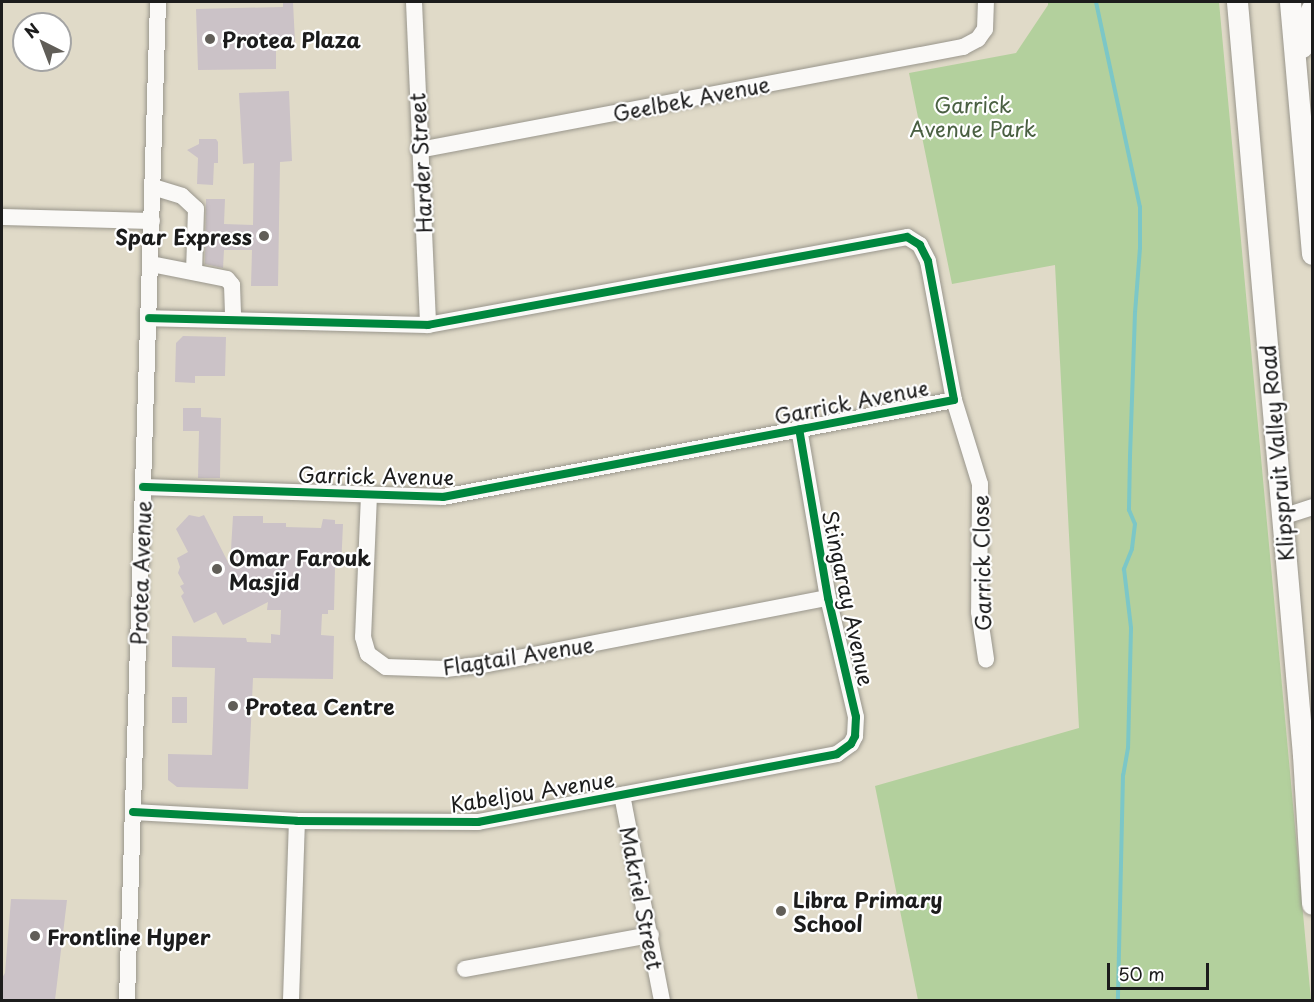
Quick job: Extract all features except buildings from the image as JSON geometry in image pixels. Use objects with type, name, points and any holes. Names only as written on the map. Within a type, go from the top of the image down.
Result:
[{"type":"main road","name":"Klipspruit Valley Road","points":[[1237,2],[1304,766],[1312,904]]},
{"type":"main road","points":[[1290,2],[1312,254]]},
{"type":"main road","points":[[1298,92],[1306,21],[1312,8]]},
{"type":"street","name":"Protea Avenue","points":[[127,1000],[158,2]]},
{"type":"street","name":"Harder Street","points":[[414,2],[428,325]]},
{"type":"street","name":"Geelbek Avenue","points":[[419,150],[963,47],[978,39],[985,29],[986,2]]},
{"type":"street","points":[[153,187],[182,196],[196,209],[194,272]]},
{"type":"street","points":[[2,217],[152,221]]},
{"type":"street","name":"Garrick Avenue","points":[[143,487],[432,498],[454,496],[954,400],[928,261],[920,245],[907,237],[428,325],[149,318]]},
{"type":"street","points":[[151,264],[227,279],[232,285],[233,320]]},
{"type":"street","name":"Garrick Close","points":[[954,400],[980,484],[979,612],[986,659]]},
{"type":"street","name":"Stingaray Avenue","points":[[798,429],[828,598],[843,655],[856,729],[851,744],[837,754],[825,757]]},
{"type":"street","name":"Flagtail Avenue","points":[[369,495],[363,637],[368,654],[386,667],[446,669],[488,664],[828,598]]},
{"type":"street","points":[[1282,516],[1312,507]]},
{"type":"street","name":"Kabeljou Avenue","points":[[133,812],[297,821],[471,823],[825,757]]},
{"type":"street","name":"Makriel Street","points":[[622,795],[662,1000]]},
{"type":"street","points":[[291,1000],[297,821]]},
{"type":"street","points":[[465,969],[651,935]]},
{"type":"green space","name":"Garrick Avenue Park","points":[[1048,2],[1219,2],[1311,1000],[918,1000],[875,786],[1079,728],[1055,265],[952,284],[909,73],[1016,53]]},
{"type":"waterway","points":[[1096,2],[1140,207],[1129,510],[1135,524],[1132,549],[1124,569],[1131,628],[1128,748],[1123,775],[1118,1000]]},
{"type":"cycle path","points":[[143,487],[443,497],[954,400],[928,261],[920,245],[907,237],[428,325],[149,318]]},
{"type":"cycle path","points":[[133,812],[297,821],[478,822],[837,754],[851,744],[855,736],[856,717],[828,598],[799,429]]},
{"type":"place","name":"Protea Plaza","points":[[210,39]]},
{"type":"place","name":"Spar Express","points":[[264,236]]},
{"type":"place","name":"Omar Farouk Masjid","points":[[217,569]]},
{"type":"place","name":"Protea Centre","points":[[233,706]]},
{"type":"place","name":"Libra Primary School","points":[[781,911]]},
{"type":"place","name":"Frontline Hyper","points":[[35,936]]}]
